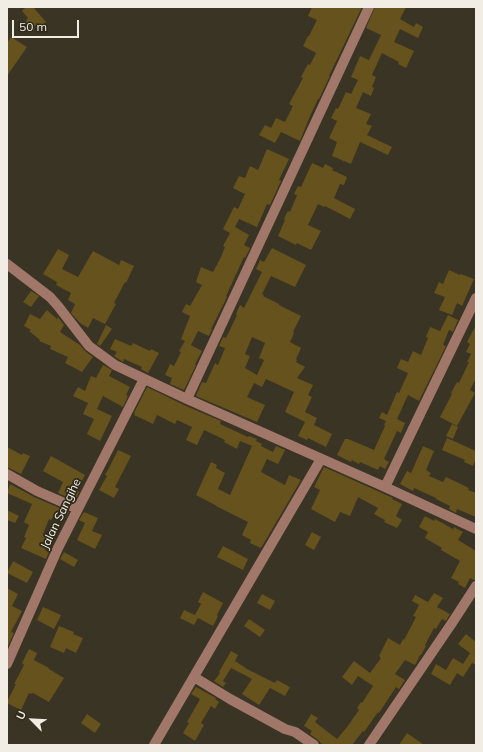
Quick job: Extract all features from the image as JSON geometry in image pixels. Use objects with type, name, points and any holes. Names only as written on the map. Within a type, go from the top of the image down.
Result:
[{"type":"street","points":[[187,399],[369,7]]},
{"type":"street","points":[[7,264],[50,297],[89,346],[115,365],[476,529]]},
{"type":"street","points":[[384,487],[476,298]]},
{"type":"street","name":"Jalan Sangihe","points":[[7,664],[58,548],[144,379]]},
{"type":"street","points":[[154,745],[321,459]]},
{"type":"street","points":[[7,474],[37,491],[78,509]]},
{"type":"street","points":[[369,745],[476,586]]},
{"type":"street","points":[[194,677],[230,699],[285,729],[294,732],[314,745]]},
{"type":"building","points":[[26,7],[33,7],[46,22],[38,29],[35,25],[30,30],[23,24],[28,18],[22,11]]},
{"type":"building","points":[[312,7],[362,7],[310,116],[300,141],[281,132],[275,143],[259,135],[265,125],[271,128],[276,118],[285,122],[293,106],[289,104],[303,78],[301,77],[308,64],[310,65],[316,53],[303,46],[317,20],[308,16]]},
{"type":"building","points":[[375,7],[406,7],[400,19],[414,27],[416,23],[423,27],[418,38],[400,29],[394,42],[414,51],[406,68],[398,64],[399,62],[382,53],[372,75],[376,77],[372,87],[374,88],[371,96],[363,92],[356,108],[371,114],[366,124],[372,126],[367,135],[392,147],[388,155],[360,142],[351,164],[332,156],[337,142],[329,138],[337,121],[331,118],[336,108],[338,109],[346,92],[351,94],[358,80],[351,77],[360,56],[369,60],[381,35],[366,28]]},
{"type":"building","points":[[11,37],[27,47],[7,76],[7,43]]},
{"type":"building","points":[[267,149],[289,159],[279,180],[281,181],[270,205],[267,204],[257,227],[239,219],[235,227],[249,235],[244,245],[250,248],[245,258],[244,257],[209,336],[198,331],[191,345],[202,351],[184,390],[170,384],[172,378],[165,375],[170,364],[174,366],[181,352],[179,351],[185,341],[181,339],[190,316],[182,312],[186,304],[190,306],[202,285],[196,282],[201,267],[213,272],[221,257],[225,247],[223,246],[230,233],[223,229],[234,207],[238,209],[245,194],[233,188],[239,176],[245,178],[250,166],[258,170]]},
{"type":"building","points":[[312,163],[323,168],[325,164],[333,168],[332,170],[347,177],[344,185],[340,184],[334,198],[355,209],[350,219],[318,204],[308,225],[321,231],[311,250],[297,243],[296,245],[278,236],[285,220],[284,219],[288,211],[290,212],[297,195],[294,194],[298,186],[301,187]]},
{"type":"building","points":[[272,248],[306,265],[295,287],[271,276],[262,294],[264,295],[263,296],[301,316],[290,342],[301,348],[296,362],[305,367],[297,378],[313,385],[308,395],[312,397],[305,412],[317,418],[314,425],[332,434],[326,447],[308,438],[307,440],[298,436],[305,422],[285,412],[294,392],[266,379],[262,387],[254,383],[247,397],[265,405],[257,422],[196,396],[202,382],[206,383],[215,363],[218,365],[225,348],[219,346],[223,337],[226,338],[240,305],[244,308],[262,272],[256,269],[260,260],[264,262]],"holes":[[[252,337],[265,343],[259,358],[264,360],[257,375],[245,368],[250,356],[245,354]]]},
{"type":"building","points":[[58,249],[69,255],[62,269],[78,277],[93,251],[119,265],[121,260],[134,266],[114,303],[116,304],[105,324],[93,318],[88,328],[80,323],[71,313],[75,304],[68,300],[71,293],[56,285],[57,282],[43,274]]},
{"type":"building","points":[[449,270],[474,279],[462,306],[457,303],[452,315],[439,310],[445,297],[434,293],[439,282],[443,284]]},
{"type":"building","points":[[31,291],[39,296],[31,307],[23,302]]},
{"type":"building","points":[[47,310],[57,319],[58,317],[64,325],[60,332],[80,345],[93,357],[82,372],[65,363],[68,357],[50,349],[51,346],[39,341],[40,340],[29,331],[31,330],[24,326],[30,314],[40,319]]},
{"type":"building","points":[[448,315],[458,320],[453,332],[449,330],[443,345],[446,346],[419,401],[408,395],[397,419],[405,423],[401,433],[397,431],[384,459],[389,462],[385,469],[380,466],[378,470],[360,462],[359,464],[352,460],[351,462],[337,455],[345,439],[374,450],[386,421],[379,418],[382,412],[387,415],[397,392],[399,393],[408,373],[397,368],[401,359],[408,362],[413,351],[421,355],[428,338],[426,337],[430,327],[440,331]]},
{"type":"building","points":[[106,325],[112,329],[100,346],[97,344]]},
{"type":"building","points":[[476,325],[476,378],[470,390],[475,393],[457,426],[440,417],[452,394],[451,393],[457,382],[459,383],[469,362],[467,362],[471,354],[466,352],[470,344],[467,342]]},
{"type":"building","points":[[115,339],[131,346],[133,343],[150,351],[151,349],[159,353],[148,373],[141,369],[142,367],[124,359],[123,362],[114,356],[117,352],[110,349]]},
{"type":"building","points":[[103,365],[112,370],[109,376],[130,387],[123,407],[103,396],[97,409],[112,416],[100,441],[87,434],[94,419],[83,414],[88,403],[73,396],[78,387],[85,391],[91,376],[96,378]]},
{"type":"building","points":[[147,387],[221,421],[220,424],[248,437],[257,439],[256,441],[262,444],[261,446],[273,452],[276,446],[285,450],[278,464],[267,459],[261,472],[285,485],[289,475],[301,480],[261,548],[250,543],[251,540],[242,535],[248,522],[196,495],[211,462],[217,465],[216,468],[225,473],[218,489],[230,495],[252,446],[240,441],[237,449],[224,442],[225,440],[204,430],[197,445],[186,440],[192,427],[177,420],[175,424],[157,415],[153,424],[134,415]]},
{"type":"building","points":[[452,424],[458,427],[453,439],[446,436]]},
{"type":"building","points":[[447,438],[476,451],[476,459],[473,466],[464,462],[465,460],[442,450]]},
{"type":"building","points":[[423,446],[434,451],[426,470],[431,473],[429,476],[443,482],[446,477],[476,493],[476,517],[457,509],[456,513],[449,509],[450,506],[436,498],[414,488],[413,491],[400,484],[407,471],[411,473]]},
{"type":"building","points":[[7,447],[22,455],[23,453],[30,456],[21,474],[7,467]]},
{"type":"building","points":[[118,450],[131,456],[115,487],[119,489],[114,498],[99,490],[107,476],[105,475]]},
{"type":"building","points":[[51,456],[85,475],[77,490],[79,492],[75,501],[58,493],[63,482],[43,471]]},
{"type":"building","points":[[324,467],[393,498],[392,499],[402,504],[396,516],[402,520],[397,528],[384,522],[385,520],[374,514],[378,508],[358,497],[350,516],[340,512],[335,522],[311,509],[320,490],[314,487]]},
{"type":"building","points":[[10,484],[34,497],[69,512],[63,520],[54,515],[51,520],[49,519],[43,534],[51,537],[45,550],[49,552],[46,559],[21,548],[26,538],[24,537],[29,525],[24,522],[32,504],[7,493]]},
{"type":"building","points":[[7,510],[19,516],[15,523],[7,520]]},
{"type":"building","points":[[84,512],[98,518],[92,531],[102,535],[95,549],[77,540],[85,523],[79,520]]},
{"type":"building","points":[[425,516],[463,532],[458,540],[476,551],[476,580],[470,578],[465,588],[458,584],[459,582],[451,578],[460,561],[441,550],[442,548],[425,538],[428,532],[419,527]]},
{"type":"building","points":[[312,532],[321,537],[314,550],[305,545]]},
{"type":"building","points":[[223,546],[248,559],[243,570],[217,557]]},
{"type":"building","points":[[64,552],[78,560],[74,567],[60,559]]},
{"type":"building","points":[[13,561],[33,572],[27,583],[7,573]]},
{"type":"building","points":[[7,588],[18,594],[12,606],[22,611],[11,632],[14,633],[7,648]]},
{"type":"building","points":[[203,592],[223,603],[213,626],[198,618],[194,625],[180,618],[184,610],[195,615],[201,604],[198,602]]},
{"type":"building","points":[[434,593],[443,598],[437,607],[450,614],[446,621],[442,619],[436,629],[434,628],[415,665],[405,660],[395,674],[405,680],[399,689],[396,687],[379,713],[378,712],[364,732],[363,731],[352,745],[323,745],[310,734],[312,731],[304,726],[311,714],[318,718],[315,722],[337,739],[359,710],[357,708],[373,686],[358,676],[352,685],[342,677],[354,661],[370,673],[381,658],[379,656],[388,638],[400,645],[403,639],[404,640],[416,617],[413,616],[419,605],[412,601],[415,595],[428,602]]},
{"type":"building","points":[[262,594],[275,601],[270,610],[257,603]]},
{"type":"building","points":[[43,607],[61,615],[54,629],[37,620]]},
{"type":"building","points":[[249,619],[265,630],[260,637],[244,626]]},
{"type":"building","points":[[59,626],[74,632],[73,634],[83,638],[76,653],[66,648],[64,653],[50,647]]},
{"type":"building","points":[[466,634],[476,642],[476,665],[472,663],[463,677],[457,673],[450,685],[431,674],[436,664],[446,670],[453,658],[463,664],[470,653],[458,644]]},
{"type":"building","points":[[29,649],[37,653],[34,660],[64,678],[49,702],[33,693],[29,693],[21,710],[7,702],[24,665],[22,663]]},
{"type":"building","points":[[231,651],[238,655],[235,661],[245,668],[275,683],[277,680],[290,687],[285,696],[270,688],[259,705],[242,694],[252,679],[231,668],[223,681],[226,683],[223,687],[214,681],[220,673],[219,672]]},
{"type":"building","points":[[196,687],[216,698],[215,699],[219,702],[215,709],[211,706],[201,723],[204,725],[195,741],[183,733],[189,723],[187,722],[200,699],[191,694]]},
{"type":"building","points":[[87,714],[101,724],[95,733],[81,723]]},
{"type":"building","points":[[407,733],[424,745],[399,745]]}]
